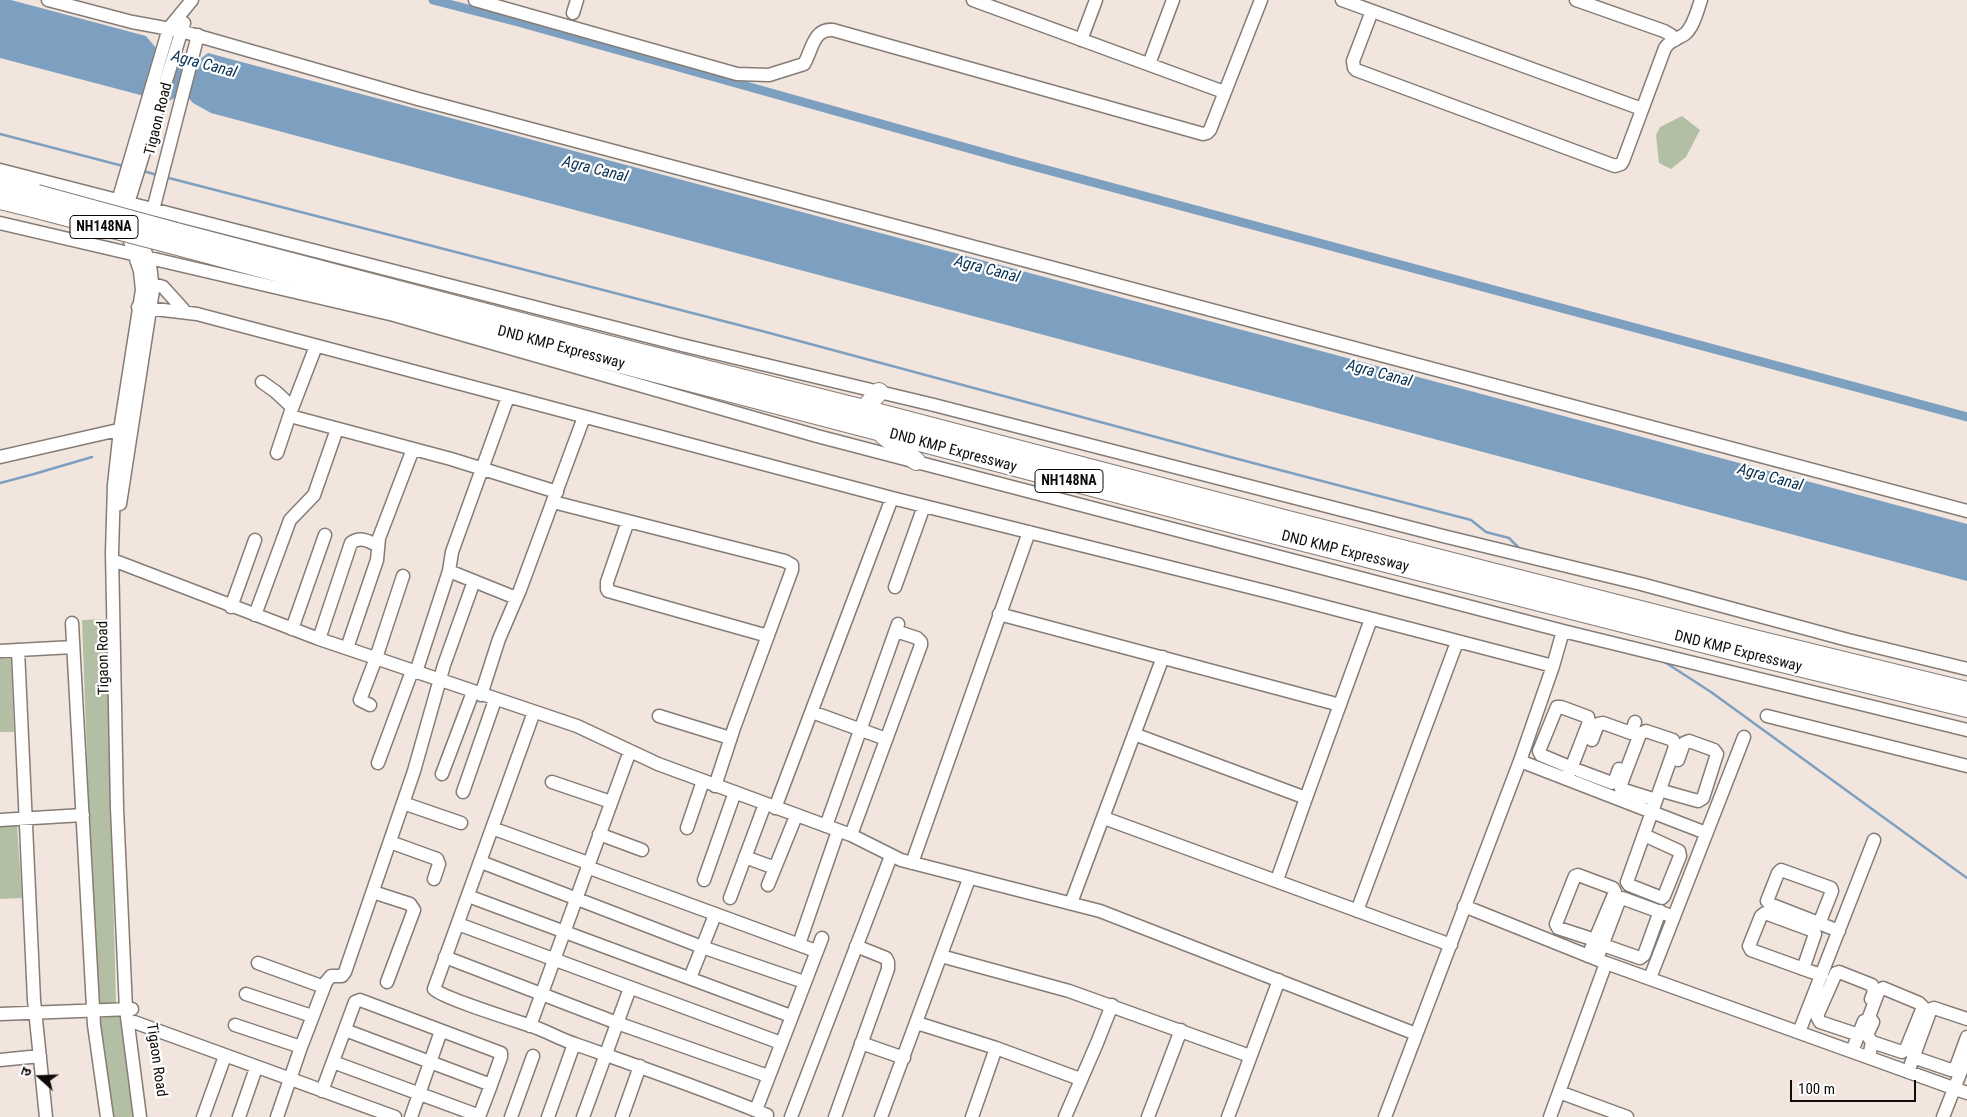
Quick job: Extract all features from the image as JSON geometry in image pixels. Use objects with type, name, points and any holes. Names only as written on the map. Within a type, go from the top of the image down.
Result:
[{"type":"highway","name":"DND KMP Expressway","points":[[0,184],[35,201],[879,432],[1569,610],[1967,708]]},
{"type":"highway","name":"DND KMP Expressway","points":[[0,200],[35,201]]},
{"type":"highway","name":"DND KMP Expressway","points":[[175,239],[864,409],[1290,521],[1967,691]]},
{"type":"highway","points":[[864,409],[879,392]]},
{"type":"highway","points":[[879,432],[916,461]]},
{"type":"street","points":[[48,0],[175,32],[574,141],[1967,511]]},
{"type":"street","points":[[182,310],[163,287],[149,290],[134,254],[125,198],[175,32],[193,0]]},
{"type":"street","points":[[475,0],[562,23],[698,63],[748,75],[769,75],[804,64],[816,37],[824,30],[833,30],[1205,134],[1210,130],[1261,0]]},
{"type":"street","points":[[573,13],[577,0]]},
{"type":"street","points":[[973,0],[1224,92]]},
{"type":"street","points":[[1081,40],[1096,0]]},
{"type":"street","points":[[1149,64],[1173,0]]},
{"type":"street","points":[[1342,0],[1642,109]]},
{"type":"street","points":[[1576,0],[1664,31],[1671,34],[1674,40]]},
{"type":"street","points":[[1372,11],[1353,61],[1356,70],[1612,165],[1618,165],[1623,161],[1665,48],[1674,40],[1684,35],[1692,25],[1701,0]]},
{"type":"street","name":"Tigaon Road","points":[[153,210],[197,39]]},
{"type":"street","points":[[0,170],[125,198],[153,210],[682,345],[879,392],[1442,536],[1641,584],[1848,640],[1967,669]]},
{"type":"street","name":"Tigaon Road","points":[[125,198],[147,258],[149,290],[145,307],[148,326],[126,428],[119,514],[118,562],[129,1009],[134,1022],[148,1117]]},
{"type":"street","points":[[0,223],[394,315],[808,433],[1562,631],[1967,730]]},
{"type":"street","points":[[140,1117],[129,1009],[117,808],[112,553],[114,485],[126,428],[145,307],[182,310],[892,498],[1552,666]]},
{"type":"street","points":[[148,326],[158,319],[182,310]]},
{"type":"street","points":[[277,453],[316,346]]},
{"type":"street","points":[[262,382],[276,392],[291,412],[337,429],[482,469],[555,497],[628,521],[790,563],[792,570],[730,738],[687,828]]},
{"type":"street","points":[[378,762],[414,672],[449,571],[452,552],[508,397]]},
{"type":"street","points":[[442,774],[516,598],[584,417]]},
{"type":"street","points":[[0,457],[126,428]]},
{"type":"street","points":[[256,615],[290,520],[314,495],[337,429]]},
{"type":"street","points":[[347,648],[377,560],[379,538],[413,449]]},
{"type":"street","points":[[730,898],[745,857],[812,712],[892,498]]},
{"type":"street","points":[[895,587],[924,506]]},
{"type":"street","points":[[628,521],[606,582],[606,589],[608,591],[768,636]]},
{"type":"street","points":[[912,863],[1029,532]]},
{"type":"street","points":[[292,629],[325,535]]},
{"type":"street","points":[[231,606],[256,540]]},
{"type":"street","points":[[319,639],[351,544],[355,540],[369,540],[378,546]]},
{"type":"street","points":[[118,562],[319,639],[495,700],[577,726],[630,751],[709,783],[851,836],[891,856],[969,879],[1071,903],[1122,919],[1416,1034]]},
{"type":"street","points":[[449,571],[516,598]]},
{"type":"street","points":[[370,705],[360,700],[403,576]]},
{"type":"street","points":[[278,1117],[301,1047],[324,987],[329,977],[342,976],[345,972],[403,803],[440,680],[474,581]]},
{"type":"street","points":[[999,614],[1340,705]]},
{"type":"street","points":[[1277,880],[1371,619]]},
{"type":"street","points":[[72,623],[93,1010],[107,1117]]},
{"type":"street","points":[[798,944],[861,730],[897,628],[917,638],[921,645],[851,836]]},
{"type":"street","points":[[1385,1117],[1520,761],[1562,631]]},
{"type":"street","points":[[1358,911],[1457,642]]},
{"type":"street","points":[[0,651],[74,647]]},
{"type":"street","points":[[18,650],[35,1013],[46,1117]]},
{"type":"street","points":[[1071,903],[1164,657]]},
{"type":"street","points":[[463,792],[495,700]]},
{"type":"street","points":[[1574,775],[1590,722],[1588,717],[1557,707],[1540,752],[1541,755],[1574,775],[1658,804],[1698,801],[1703,798],[1717,754],[1714,750],[1689,741],[1684,743],[1658,804],[1644,835],[1627,882],[1629,885],[1662,898],[1680,856],[1679,851],[1644,835]]},
{"type":"street","points":[[534,712],[435,985],[434,989],[437,992],[762,1113],[768,1076],[822,938]]},
{"type":"street","points":[[812,712],[886,739]]},
{"type":"street","points":[[659,716],[730,738]]},
{"type":"street","points":[[1766,716],[1967,766]]},
{"type":"street","points":[[1520,761],[1574,775],[1612,783],[1615,780],[1633,728],[1603,723],[1598,724],[1574,775]]},
{"type":"street","points":[[1658,804],[1676,747],[1673,740],[1646,731],[1640,734],[1621,784],[1621,789],[1658,804],[1706,833]]},
{"type":"street","points":[[1134,734],[1306,798]]},
{"type":"street","points":[[1650,978],[1744,737]]},
{"type":"street","points":[[530,1026],[630,751]]},
{"type":"street","points":[[552,782],[611,802]]},
{"type":"street","points":[[704,880],[736,792]]},
{"type":"street","points":[[403,803],[461,824]]},
{"type":"street","points":[[0,820],[83,815]]},
{"type":"street","points":[[768,885],[796,816]]},
{"type":"street","points":[[1104,818],[1451,944]]},
{"type":"street","points":[[492,828],[714,915],[816,951]]},
{"type":"street","points":[[599,834],[642,850]]},
{"type":"street","points":[[1799,1032],[1874,840]]},
{"type":"street","points":[[390,842],[438,859],[439,864],[434,879]]},
{"type":"street","points":[[791,1117],[891,856]]},
{"type":"street","points":[[745,857],[775,868]]},
{"type":"street","points":[[481,862],[702,947],[804,982]]},
{"type":"street","points":[[1819,924],[1832,891],[1831,888],[1781,870],[1767,901],[1770,904],[1819,924],[1838,931]]},
{"type":"street","points":[[1550,1117],[1559,1092],[1597,960],[1599,943],[1615,892],[1613,888],[1578,875],[1575,876],[1556,924],[1558,928],[1599,943],[1640,958],[1644,955],[1660,911]]},
{"type":"street","points":[[881,1117],[969,879]]},
{"type":"street","points":[[373,892],[410,904],[414,910],[387,982]]},
{"type":"street","points":[[468,896],[791,1016]]},
{"type":"street","points":[[1599,943],[1618,901],[1622,898],[1674,917]]},
{"type":"street","points":[[1464,906],[1597,960],[1967,1093]]},
{"type":"street","points":[[1803,969],[1815,934],[1814,931],[1765,913],[1750,946],[1751,950],[1803,969],[1822,975]]},
{"type":"street","points":[[690,978],[714,915]]},
{"type":"street","points":[[458,924],[781,1043]]},
{"type":"street","points":[[835,1117],[888,965],[886,958],[856,946]]},
{"type":"street","points":[[941,956],[1049,984],[1250,1056]]},
{"type":"street","points":[[445,957],[617,1023],[768,1076]]},
{"type":"street","points":[[258,963],[324,987]]},
{"type":"street","points":[[1852,1051],[1858,1035],[1874,988],[1872,985],[1839,972],[1836,973],[1818,1019],[1820,1022],[1858,1035]]},
{"type":"street","points":[[1228,1117],[1279,980]]},
{"type":"street","points":[[583,1117],[630,988]]},
{"type":"street","points":[[1869,1057],[1872,1042],[1867,1035],[1873,1022],[1869,1017],[1879,990],[1883,988],[1922,1006],[1906,1049],[1902,1052],[1872,1042]]},
{"type":"street","points":[[246,994],[312,1016]]},
{"type":"street","points":[[322,1091],[355,1002],[360,1000],[501,1053],[502,1057],[479,1115],[333,1062]]},
{"type":"street","points":[[1065,1117],[1112,1005]]},
{"type":"street","points":[[1908,1072],[1931,1009],[1934,1008],[1967,1019]]},
{"type":"street","points":[[0,1014],[129,1009]]},
{"type":"street","points":[[134,1022],[394,1117]]},
{"type":"street","points":[[917,1023],[996,1048],[1080,1079]]},
{"type":"street","points":[[235,1025],[301,1047]]},
{"type":"street","points":[[345,1030],[491,1085]]},
{"type":"street","points":[[1148,1117],[1181,1030]]},
{"type":"street","points":[[411,1117],[441,1031]]},
{"type":"street","points":[[1914,1057],[1951,1070],[1956,1067],[1967,1038]]},
{"type":"street","points":[[862,1043],[904,1058]]},
{"type":"street","points":[[548,1117],[574,1044]]},
{"type":"street","points":[[972,1117],[996,1048]]},
{"type":"street","points":[[0,1060],[40,1056]]},
{"type":"street","points":[[203,1117],[225,1056]]},
{"type":"street","points":[[511,1117],[533,1056]]},
{"type":"street","points":[[1943,1117],[1954,1088],[1963,1075],[1967,1056]]},
{"type":"street","points":[[622,1117],[640,1066]]},
{"type":"street","points":[[239,1117],[256,1068]]},
{"type":"street","points":[[1559,1092],[1627,1117]]},
{"type":"green space","points":[[1682,116],[1700,130],[1686,157],[1671,169],[1659,163],[1656,135],[1660,127]]},
{"type":"green space","points":[[106,619],[116,1004],[96,1004],[82,620]]},
{"type":"green space","points":[[0,657],[11,657],[14,732],[0,732]]},
{"type":"green space","points":[[17,825],[22,898],[0,899],[0,826]]},
{"type":"green space","points":[[122,1015],[135,1117],[112,1117],[100,1018]]},
{"type":"water","name":"Agra Canal","points":[[0,0],[11,0],[146,36],[156,48],[200,59],[208,53],[1967,524],[1967,581],[211,113],[193,103],[184,93],[167,102],[0,58]]},
{"type":"waterway","points":[[433,0],[518,22],[1010,160],[1967,417]]},
{"type":"waterway","points":[[0,134],[123,166]]},
{"type":"waterway","points":[[143,171],[157,175]]},
{"type":"waterway","points":[[165,177],[762,331],[1471,520],[1486,532],[1509,538],[1520,549]]},
{"type":"waterway","points":[[0,483],[92,457]]},
{"type":"waterway","points":[[1663,661],[1711,692],[1967,878]]}]
